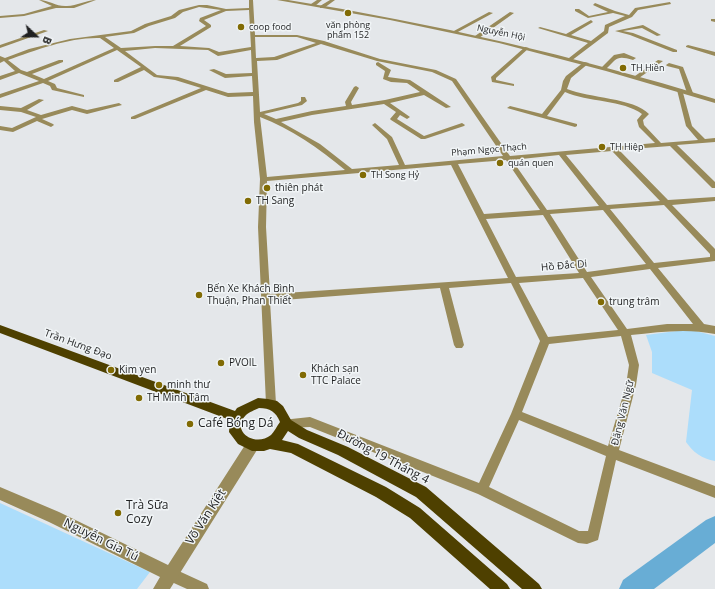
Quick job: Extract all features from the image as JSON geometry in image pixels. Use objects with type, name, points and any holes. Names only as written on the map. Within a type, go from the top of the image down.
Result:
[{"type":"main road","name":"Trần Hưng Đạo","points":[[0,329],[237,417]]},
{"type":"main road","points":[[262,403],[270,404],[278,407],[283,413],[286,423],[278,437],[270,443],[261,446],[252,446],[244,443],[238,438],[235,432],[234,424],[237,417],[242,410],[250,406],[262,403]]},
{"type":"main road","name":"Đường 19 Tháng 4","points":[[286,423],[303,434],[343,451],[421,492],[534,589]]},
{"type":"main road","points":[[270,443],[293,448],[381,492],[415,513],[502,589]]},
{"type":"street","points":[[41,0],[58,6],[72,8],[94,0]]},
{"type":"street","points":[[251,0],[256,114],[264,179],[262,227],[270,404]]},
{"type":"street","name":"Nguyễn Hội","points":[[280,0],[454,32],[527,48],[637,77],[714,100]]},
{"type":"street","points":[[312,5],[320,0]]},
{"type":"street","points":[[322,7],[333,0]]},
{"type":"street","points":[[571,59],[607,30],[607,26],[629,16],[637,9],[670,3]]},
{"type":"street","points":[[595,4],[613,12],[629,16]]},
{"type":"street","points":[[0,17],[24,14],[58,6]]},
{"type":"street","points":[[0,61],[30,50],[70,40],[132,32],[147,25],[173,17],[181,11],[199,6],[226,10],[251,9]]},
{"type":"street","points":[[175,48],[210,26],[201,21],[202,19],[226,10]]},
{"type":"street","points":[[577,10],[588,17],[613,12]]},
{"type":"street","points":[[454,32],[491,12]]},
{"type":"street","points":[[477,37],[512,13]]},
{"type":"street","points":[[566,36],[591,21]]},
{"type":"street","points":[[617,31],[644,26],[659,35]]},
{"type":"street","points":[[540,28],[592,43]]},
{"type":"street","points":[[607,30],[631,34],[675,51]]},
{"type":"street","points":[[0,47],[46,32]]},
{"type":"street","name":"Đặng Văn Ngữ","points":[[253,36],[292,35],[322,42],[371,58],[434,71],[452,78],[545,212],[585,275],[625,333],[634,365],[631,385],[612,454],[593,535],[587,538],[578,537],[482,490]]},
{"type":"street","points":[[102,37],[156,76],[176,78],[228,95],[256,94]]},
{"type":"street","points":[[254,60],[275,59],[322,42]]},
{"type":"street","points":[[688,46],[715,54]]},
{"type":"street","points":[[0,96],[44,81],[118,49],[155,47],[204,48],[218,54],[253,48]]},
{"type":"street","points":[[512,85],[494,81],[493,78],[527,48]]},
{"type":"street","points":[[604,68],[616,56],[624,55],[632,58]]},
{"type":"street","points":[[0,56],[6,59],[19,71],[54,86],[54,89],[82,96]]},
{"type":"street","points":[[28,74],[61,61]]},
{"type":"street","points":[[637,77],[660,61]]},
{"type":"street","points":[[543,117],[564,90],[566,81],[570,74],[586,63]]},
{"type":"street","points":[[378,64],[388,70],[385,78],[391,80],[408,81],[448,107]]},
{"type":"street","points":[[669,65],[681,68],[690,94]]},
{"type":"street","points":[[116,81],[144,68]]},
{"type":"street","points":[[212,70],[225,76],[255,74]]},
{"type":"street","points":[[0,78],[19,71]]},
{"type":"street","points":[[133,118],[205,88]]},
{"type":"street","points":[[349,107],[348,102],[356,88]]},
{"type":"street","points":[[564,90],[576,95],[644,111],[646,114],[640,120],[641,126],[660,144]]},
{"type":"street","points":[[680,90],[689,126],[703,141]]},
{"type":"street","points":[[277,121],[312,113],[385,102],[425,93]]},
{"type":"street","points":[[256,114],[300,104],[304,101],[303,98]]},
{"type":"street","points":[[22,110],[41,100]]},
{"type":"street","points":[[385,102],[407,117]]},
{"type":"street","points":[[1,129],[13,130],[39,118],[72,108],[87,112],[119,105]]},
{"type":"street","points":[[0,108],[22,110],[51,125]]},
{"type":"street","points":[[510,108],[575,125]]},
{"type":"street","points":[[399,112],[393,119],[423,138],[462,125]]},
{"type":"street","points":[[256,114],[277,121],[333,156],[350,171]]},
{"type":"street","points":[[375,125],[390,138],[403,167]]},
{"type":"street","name":"Phạm Ngọc Thạch","points":[[264,179],[715,140]]},
{"type":"street","points":[[672,144],[715,186]]},
{"type":"street","name":"Hồ Đắc Di","points":[[266,298],[585,275],[711,260],[714,258],[714,253],[614,148]]},
{"type":"street","points":[[561,153],[607,208],[651,266],[701,327]]},
{"type":"street","points":[[286,423],[310,422],[482,490],[516,414],[545,341],[453,162]]},
{"type":"street","points":[[481,217],[715,199]]},
{"type":"street","points":[[444,286],[459,345]]},
{"type":"street","points":[[545,341],[667,328],[701,327],[715,330]]},
{"type":"street","points":[[516,414],[612,454],[715,492]]},
{"type":"street","name":"Võ Văn Kiệt","points":[[161,589],[252,446]]},
{"type":"street","name":"Nguyễn Gia Tú","points":[[0,493],[54,517],[202,589]]},
{"type":"shaded area","points":[[692,330],[715,336],[715,461],[706,459],[698,454],[686,442],[692,390],[652,373],[652,352],[646,335]]},
{"type":"shaded area","points":[[0,503],[150,572],[137,589],[0,589]]},
{"type":"waterway","points":[[632,589],[715,528]]},
{"type":"place","name":"văn phòng phẩm 152","points":[[348,13]]},
{"type":"place","name":"coop food","points":[[241,27]]},
{"type":"place","name":"TH Hiền","points":[[623,68]]},
{"type":"place","name":"TH Hiệp","points":[[602,147]]},
{"type":"place","name":"quán quen","points":[[500,163]]},
{"type":"place","name":"TH Song Hỷ","points":[[363,175]]},
{"type":"place","name":"thiên phát","points":[[267,188]]},
{"type":"place","name":"TH Sang","points":[[248,201]]},
{"type":"place","name":"Bến Xe Khách Bình Thuận, Phan Thiết","points":[[199,295]]},
{"type":"place","name":"trung trâm","points":[[601,302]]},
{"type":"place","name":"PVOIL","points":[[221,363]]},
{"type":"place","name":"Kim yen","points":[[111,370]]},
{"type":"place","name":"Khách sạn TTC Palace","points":[[303,375]]},
{"type":"place","name":"minh thư","points":[[159,385]]},
{"type":"place","name":"TH Minh Tâm","points":[[139,398]]},
{"type":"place","name":"Café Bóng Dá","points":[[190,424]]},
{"type":"place","name":"Trà Sữa Cozy","points":[[118,513]]}]
